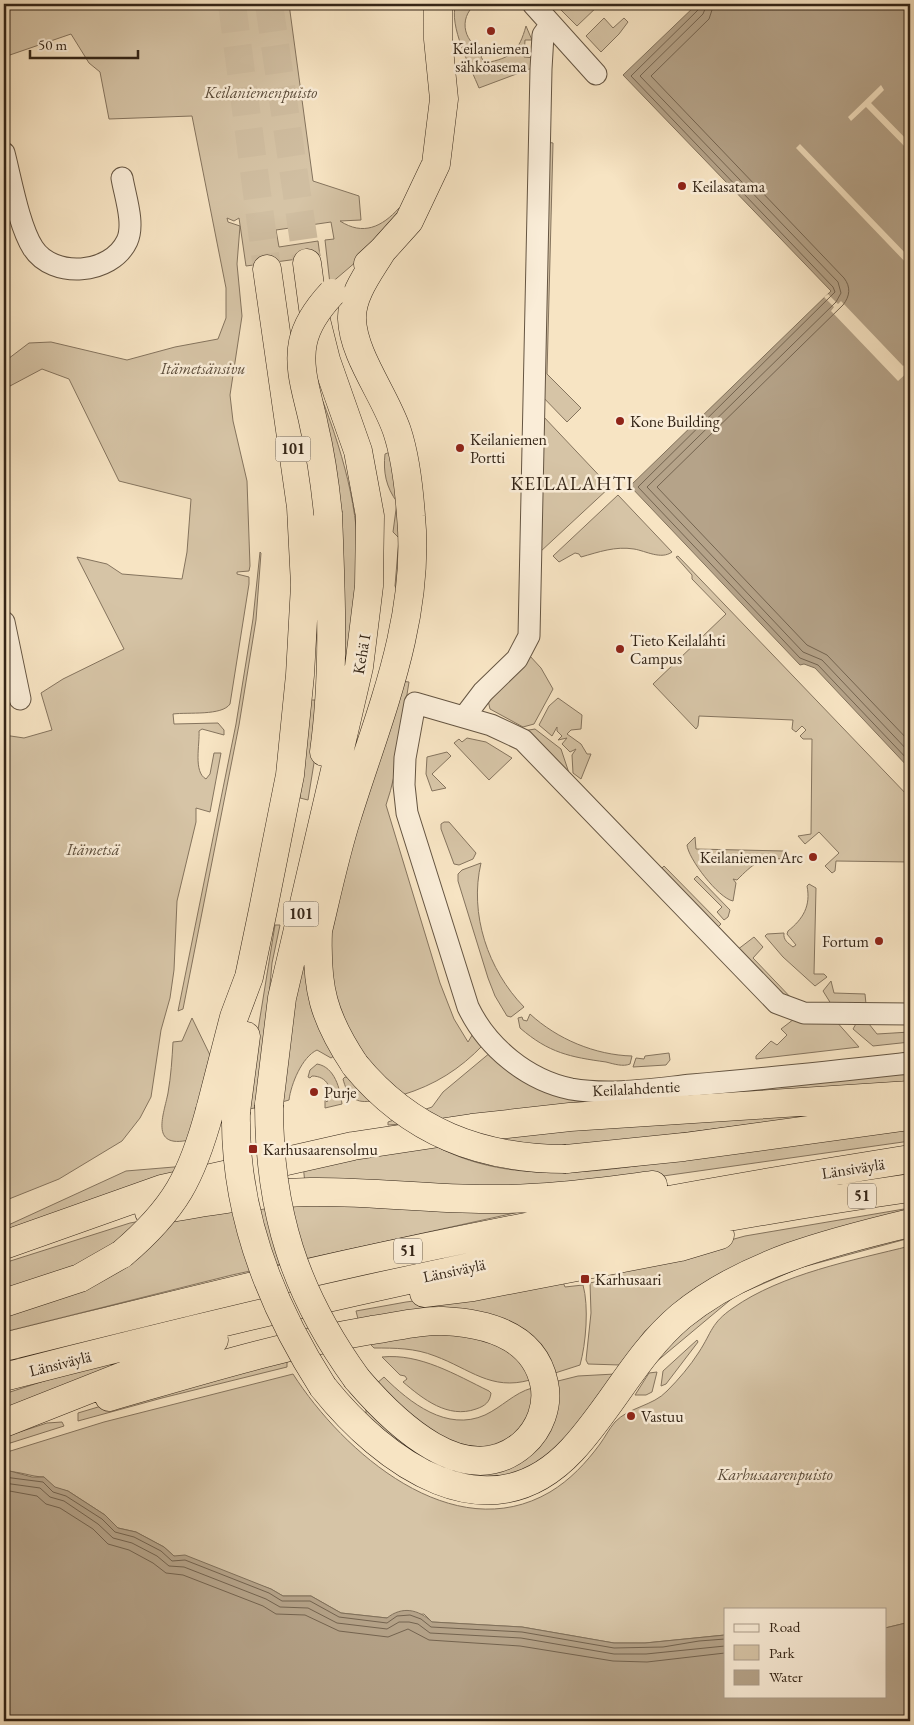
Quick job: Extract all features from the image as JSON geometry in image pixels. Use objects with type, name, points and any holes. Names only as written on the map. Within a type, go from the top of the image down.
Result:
[{"type":"highway","points":[[332,784],[323,760],[329,718],[330,685],[331,588],[328,514],[323,470],[303,378],[301,359],[303,341],[319,307],[332,293],[382,251],[410,221],[436,164],[444,100],[438,38],[438,4]]},
{"type":"highway","points":[[382,251],[354,300],[351,318],[354,337],[361,356],[390,414],[404,458],[412,519],[411,559],[401,650],[347,817],[318,931],[318,968],[322,1000],[328,1017],[355,1065],[370,1083],[397,1107],[436,1132],[459,1142],[510,1156],[566,1159],[674,1148],[910,1116]]},
{"type":"highway","name":"Kehä I","points":[[8,1422],[38,1418],[214,1367],[344,1335],[441,1321],[468,1323],[490,1328],[512,1337],[523,1345],[537,1362],[546,1388],[543,1413],[527,1440],[514,1452],[497,1459],[462,1458],[443,1452],[400,1426],[357,1379],[320,1320],[288,1248],[272,1175],[269,1105],[282,998],[359,667],[366,624],[369,586],[370,516],[358,450],[326,360],[313,308],[307,264]]},
{"type":"highway","name":"101","points":[[224,1111],[240,1070],[249,1018],[249,978],[290,775],[300,675],[305,585],[301,507],[267,268]]},
{"type":"highway","points":[[347,817],[383,625],[382,550],[370,516]]},
{"type":"highway","points":[[4,1245],[162,1189],[362,1144],[489,1126],[570,1117],[910,1095]]},
{"type":"highway","points":[[4,1304],[80,1278],[101,1268],[122,1254],[162,1217],[178,1195],[197,1154],[224,1111]]},
{"type":"highway","points":[[224,1111],[237,1148],[241,1180],[256,1252],[284,1320],[323,1387],[342,1410],[371,1439],[408,1467],[445,1482],[481,1491],[502,1490],[541,1477],[574,1449],[647,1348],[682,1315],[706,1298],[765,1266],[861,1235],[910,1223]]},
{"type":"highway","name":"Länsiväylä","points":[[4,1348],[374,1258],[631,1206],[910,1159]]},
{"type":"highway","points":[[4,1255],[98,1225],[145,1213],[256,1195],[310,1192],[488,1199],[525,1198],[575,1195],[762,1173],[816,1174]]},
{"type":"highway","name":"Länsiväylä","points":[[4,1377],[209,1326],[483,1264],[633,1235],[910,1188]]},
{"type":"highway","points":[[8,1422],[148,1365],[256,1326],[379,1299],[473,1287],[680,1247],[768,1222],[814,1204]]},
{"type":"street","points":[[533,4],[596,74]]},
{"type":"street","points":[[551,24],[543,35],[541,69],[529,636],[517,659],[483,692],[464,717],[505,730],[523,740],[777,1003],[804,1014],[910,1014]]},
{"type":"street","points":[[4,153],[21,215],[33,248],[44,259],[68,268],[92,267],[103,263],[117,253],[127,241],[129,227],[122,178]]},
{"type":"street","points":[[4,622],[20,699]]},
{"type":"street","name":"Keilalahdentie","points":[[464,717],[415,703],[405,758],[404,785],[409,821],[468,1006],[478,1026],[492,1043],[515,1063],[558,1085],[578,1090],[612,1092],[768,1078],[910,1062]]},
{"type":"green space","name":"Itämetsä","points":[[4,4],[289,4],[313,181],[359,196],[361,220],[340,221],[348,226],[357,228],[372,227],[386,220],[399,208],[403,210],[364,255],[330,284],[325,240],[334,239],[331,222],[276,230],[279,247],[318,241],[320,256],[246,266],[239,218],[234,221],[227,218],[228,222],[240,226],[237,264],[242,316],[230,395],[233,421],[247,481],[250,566],[249,571],[237,572],[237,574],[249,577],[249,584],[230,704],[226,708],[212,712],[173,714],[174,724],[218,723],[224,730],[224,735],[202,729],[199,731],[198,764],[202,775],[206,779],[210,774],[214,753],[221,753],[210,812],[196,808],[196,822],[177,901],[174,970],[170,998],[161,1030],[151,1097],[140,1118],[122,1141],[59,1179],[4,1201],[4,735],[24,738],[52,730],[41,693],[63,679],[124,649],[77,557],[107,564],[122,574],[182,579],[187,552],[191,499],[119,481],[69,379],[42,369],[10,386],[4,378],[4,362],[29,343],[51,342],[127,360],[175,347],[218,339],[226,318],[226,288],[192,116],[109,119],[100,72],[89,63],[71,34],[4,57]]},
{"type":"green space","points":[[456,4],[476,4],[466,17],[466,31],[468,38],[473,44],[487,51],[481,57],[485,63],[502,59],[513,52],[520,42],[526,26],[532,40],[525,40],[524,57],[536,58],[535,67],[479,88],[458,35],[454,13]]},
{"type":"green space","points":[[555,4],[600,4],[577,26]]},
{"type":"green space","points":[[604,18],[613,28],[624,18],[628,22],[601,52],[586,36]]},
{"type":"green space","points":[[547,142],[553,143],[547,374],[581,408],[567,422],[539,393]]},
{"type":"green space","points":[[322,399],[345,468],[355,515],[357,539],[358,564],[355,607],[347,664],[341,666]]},
{"type":"green space","points":[[542,415],[610,487],[540,552]]},
{"type":"green space","points":[[390,452],[401,527],[399,593],[395,586],[399,538],[393,532],[397,502],[388,485],[384,467],[385,454]]},
{"type":"green space","points":[[618,495],[672,552],[658,555],[634,549],[620,548],[581,557],[575,553],[559,562],[553,556]]},
{"type":"green space","points":[[260,552],[256,620],[239,725],[183,1009],[178,1011],[236,724],[253,619]]},
{"type":"green space","points":[[678,556],[910,798],[910,862],[836,861],[835,871],[832,873],[825,866],[839,853],[819,832],[805,844],[798,836],[811,834],[812,739],[803,739],[800,736],[806,730],[802,726],[796,732],[792,729],[793,720],[699,716],[696,729],[653,684],[726,614],[692,579],[692,575],[676,557]]},
{"type":"green space","points":[[529,655],[541,668],[553,689],[534,724],[523,727],[490,709],[487,696]]},
{"type":"green space","points":[[400,681],[409,682],[397,760],[386,805],[440,983],[454,1019],[468,1042],[474,1032],[483,1045],[456,1069],[436,1081],[402,1095],[376,1070],[348,1033],[331,986],[331,933],[342,882]]},
{"type":"green space","points":[[558,698],[582,715],[581,729],[571,730],[567,734],[581,744],[587,754],[591,754],[581,779],[573,773],[572,755],[576,749],[570,752],[562,744],[567,738],[558,740],[562,736],[557,731],[557,727],[552,736],[539,725],[549,706]]},
{"type":"green space","points":[[311,700],[321,700],[320,726],[308,800],[300,798]]},
{"type":"green space","points":[[535,729],[561,749],[569,773],[523,731]]},
{"type":"green space","points":[[467,738],[486,742],[512,758],[489,780],[454,743],[459,739],[462,742]]},
{"type":"green space","points":[[447,752],[451,756],[432,774],[446,788],[432,791],[426,774],[427,757]]},
{"type":"green space","points":[[449,822],[476,853],[473,859],[459,865],[454,864],[441,829],[441,824]]},
{"type":"green space","points":[[695,837],[696,849],[784,851],[783,859],[768,859],[757,863],[737,880],[733,879],[736,883],[733,901],[720,893],[712,885],[692,859],[687,845]]},
{"type":"green space","points":[[481,863],[478,882],[478,902],[484,940],[500,976],[524,1007],[511,1017],[507,1016],[495,996],[458,881],[458,874],[462,870]]},
{"type":"green space","points":[[664,866],[721,924],[716,929],[659,871]]},
{"type":"green space","points":[[697,876],[730,910],[728,917],[724,920],[717,912],[722,907],[694,879]]},
{"type":"green space","points":[[809,884],[816,888],[814,974],[824,974],[827,977],[815,986],[783,957],[765,936],[767,934],[784,933],[784,938],[788,943],[793,947],[796,945],[787,934],[805,912],[808,900],[807,886]]},
{"type":"green space","points":[[275,925],[280,925],[272,963],[259,1107],[245,1110]]},
{"type":"green space","points":[[754,937],[763,947],[753,958],[795,1002],[792,1005],[737,950]]},
{"type":"green space","points":[[304,954],[334,1056],[331,1058],[317,1050],[312,1054],[298,1072],[289,1100],[282,1102],[289,1031]]},
{"type":"green space","points":[[831,981],[834,993],[865,994],[866,1004],[833,1007],[823,991]]},
{"type":"green space","points":[[530,1014],[552,1031],[577,1044],[604,1053],[632,1056],[630,1064],[618,1065],[571,1056],[550,1048],[520,1028],[518,1018],[522,1017],[523,1020],[527,1021]]},
{"type":"green space","points":[[192,1018],[210,1055],[189,1140],[176,1141],[168,1139],[164,1135],[162,1119],[169,1087],[173,1042],[182,1041]]},
{"type":"green space","points":[[794,1019],[835,1020],[859,1047],[756,1059],[756,1056],[771,1041],[777,1045],[787,1035],[781,1029]]},
{"type":"green space","points":[[857,1022],[869,1024],[877,1034],[910,1032],[910,1042],[873,1046],[853,1029]]},
{"type":"green space","points":[[491,1052],[555,1090],[910,1069],[910,1086],[388,1125],[388,1122],[432,1107],[443,1092]]},
{"type":"green space","points":[[669,1053],[670,1060],[666,1065],[633,1067],[636,1058],[644,1059],[645,1056]]},
{"type":"green space","points":[[317,1064],[328,1069],[336,1080],[342,1104],[325,1108],[325,1100],[327,1102],[330,1092],[328,1084],[322,1078],[308,1077],[310,1070]]},
{"type":"green space","points":[[345,1077],[350,1078],[371,1101],[360,1101],[352,1097],[343,1079]]},
{"type":"green space","points":[[887,1102],[814,1116],[568,1148],[485,1139],[570,1124]]},
{"type":"green space","points":[[910,1127],[910,1141],[635,1180],[544,1188],[305,1184],[303,1164],[427,1141],[461,1157],[496,1167],[533,1172],[570,1172],[646,1164]]},
{"type":"green space","points":[[186,1166],[185,1169],[4,1235],[4,1227],[126,1171]]},
{"type":"green space","points":[[259,1202],[533,1209],[232,1275],[4,1332],[4,1315],[41,1305],[95,1285],[128,1265],[150,1247],[159,1238],[165,1227],[86,1262],[4,1289],[4,1263],[130,1223],[218,1207]]},
{"type":"green space","points":[[910,1208],[910,1212],[668,1311],[645,1331],[620,1365],[588,1364],[586,1360],[591,1313],[590,1283],[607,1279],[606,1274],[745,1236]]},
{"type":"green space","points":[[910,1233],[910,1238],[799,1268],[735,1296],[656,1362],[667,1346],[714,1306],[765,1277]]},
{"type":"green space","name":"Karhusaarenpuisto","points":[[910,1246],[910,1622],[886,1628],[886,1608],[724,1608],[724,1635],[645,1643],[614,1643],[522,1627],[432,1622],[424,1614],[387,1618],[341,1613],[311,1596],[283,1596],[271,1589],[174,1556],[164,1547],[136,1532],[118,1528],[105,1515],[68,1491],[55,1488],[44,1477],[4,1472],[4,1453],[104,1422],[293,1374],[314,1404],[341,1433],[371,1461],[404,1484],[439,1500],[476,1509],[513,1506],[550,1492],[564,1482],[589,1458],[615,1422],[627,1413],[655,1400],[667,1391],[692,1362],[716,1323],[726,1313],[752,1296],[773,1286],[795,1277]]},
{"type":"green space","points":[[563,1282],[565,1287],[583,1285],[586,1303],[585,1336],[580,1365],[552,1374],[539,1348],[358,1319],[356,1311],[406,1302]]},
{"type":"green space","points":[[428,1332],[474,1337],[501,1347],[513,1355],[523,1366],[530,1380],[516,1383],[492,1381],[427,1353],[405,1349],[374,1348],[369,1343],[287,1361],[287,1367],[78,1421],[78,1413],[251,1364],[339,1345]]},
{"type":"green space","points":[[697,1340],[698,1342],[666,1384],[661,1386],[663,1371]]},
{"type":"green space","points":[[169,1348],[4,1412],[4,1394],[47,1380]]},
{"type":"green space","points":[[382,1357],[410,1358],[437,1366],[489,1391],[491,1393],[489,1399],[484,1405],[466,1411],[456,1411],[436,1406],[403,1382],[407,1379],[405,1376],[400,1375]]},
{"type":"green space","points":[[657,1372],[652,1392],[646,1395],[635,1395],[649,1373]]},
{"type":"green space","points":[[615,1374],[553,1457],[496,1482],[437,1471],[361,1413],[366,1413],[366,1409],[380,1423],[503,1469],[554,1382],[578,1376]]},
{"type":"green space","points":[[384,1377],[417,1405],[443,1417],[457,1420],[485,1415],[519,1393],[532,1388],[532,1402],[526,1420],[512,1435],[493,1444],[475,1447],[456,1443],[438,1435],[421,1424],[376,1384]]},
{"type":"green space","points":[[62,1422],[64,1426],[4,1445],[4,1437],[47,1423]]},
{"type":"water","points":[[697,4],[910,4],[910,769],[815,668],[804,664],[800,665],[630,486],[831,291],[623,75]]},
{"type":"water","points":[[10,1471],[32,1477],[44,1477],[55,1487],[68,1491],[105,1515],[118,1528],[136,1532],[164,1547],[174,1556],[185,1555],[271,1589],[283,1596],[311,1596],[341,1613],[387,1618],[398,1612],[410,1611],[421,1614],[432,1622],[522,1627],[614,1643],[645,1643],[724,1635],[724,1698],[886,1698],[886,1628],[910,1622],[910,1721],[4,1721],[4,1472]]},
{"type":"pier","points":[[881,85],[884,90],[871,103],[910,143],[910,152],[866,107],[851,121],[848,117]]},
{"type":"pier","points":[[800,144],[910,258],[910,267],[796,148]]},
{"type":"pier","points":[[828,294],[838,304],[841,301],[903,366],[910,360],[910,370],[898,381],[831,311],[834,307],[824,297]]},
{"type":"tunnel","points":[[232,4],[267,269]]},
{"type":"tunnel","points":[[269,4],[307,263]]},
{"type":"place","name":"Keilaniemen sähköasema","points":[[491,31]]},
{"type":"place","name":"Keilasatama","points":[[682,186]]},
{"type":"place","name":"Kone Building","points":[[620,421]]},
{"type":"place","name":"Keilaniemen Portti","points":[[460,448]]},
{"type":"place","name":"Tieto Keilalahti Campus","points":[[620,649]]},
{"type":"place","name":"Keilaniemen Arc","points":[[813,857]]},
{"type":"place","name":"Fortum","points":[[879,941]]},
{"type":"place","name":"Purje","points":[[314,1092]]},
{"type":"place","name":"Karhusaarensolmu","points":[[253,1149]]},
{"type":"place","name":"Karhusaari","points":[[585,1279]]},
{"type":"place","name":"Vastuu","points":[[631,1416]]},
{"type":"district","name":"KEILALAHTI","points":[[572,483]]},
{"type":"park label","name":"Keilaniemenpuisto","points":[[261,92]]},
{"type":"park label","name":"Itämetsänsivu","points":[[203,368]]}]
